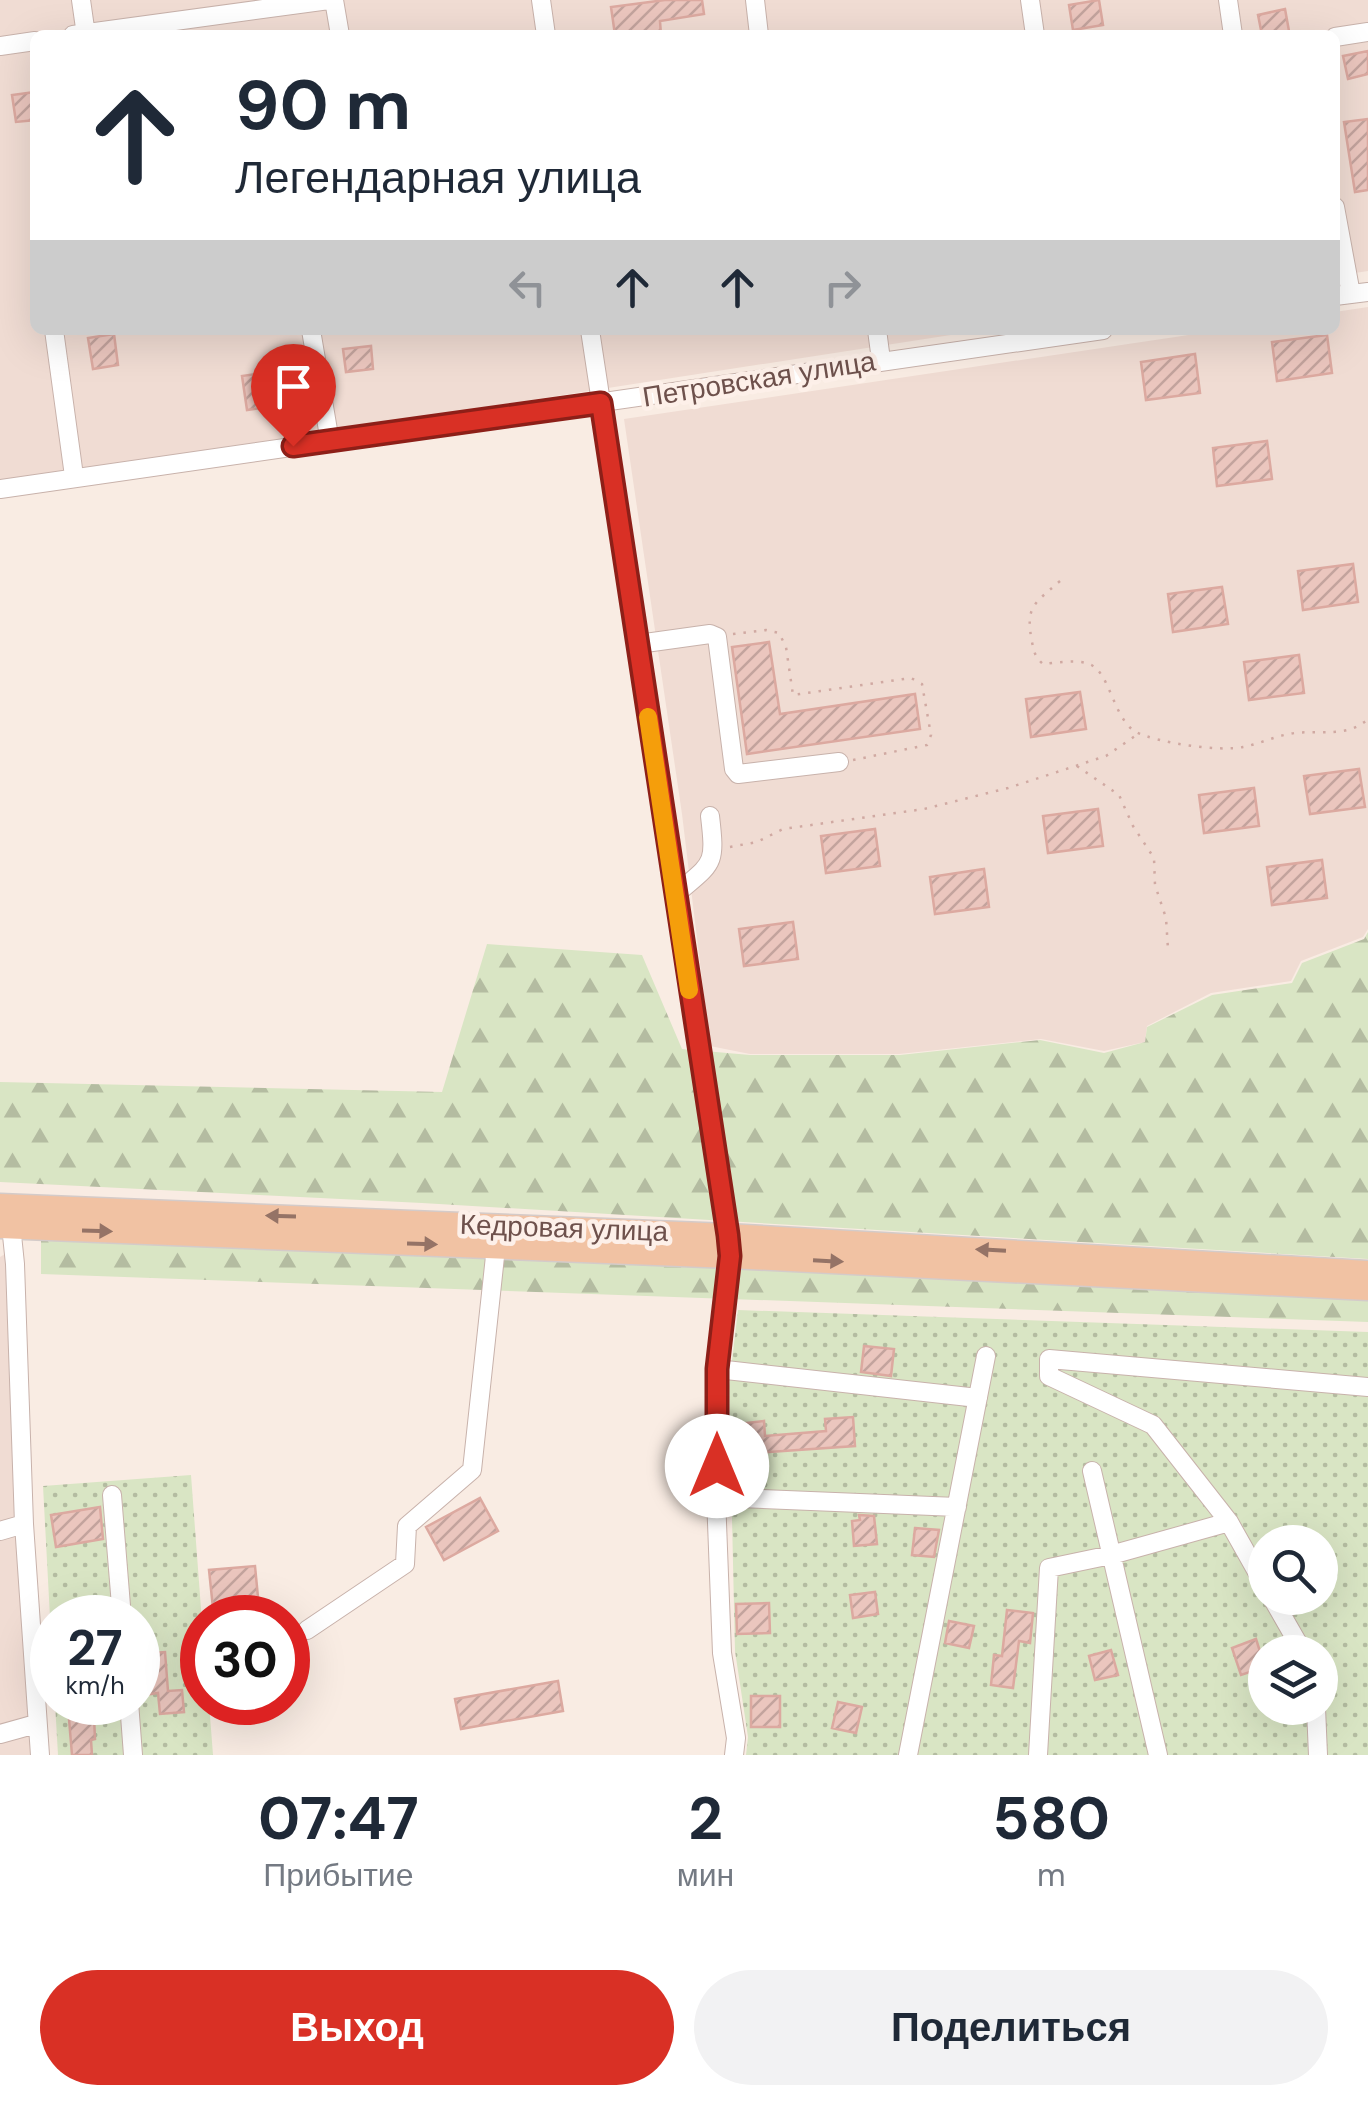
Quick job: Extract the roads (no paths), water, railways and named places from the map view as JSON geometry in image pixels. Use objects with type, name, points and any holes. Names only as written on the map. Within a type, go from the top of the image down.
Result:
[{"type":"main road","name":"Кедровая улица","points":[[5,1216],[1368,1272]]},
{"type":"main road","name":"Кедровая улица","points":[[5,1216],[496,1247],[729,1246],[1368,1288]]},
{"type":"street","points":[[81,0],[82,30]]},
{"type":"street","points":[[111,30],[332,0],[339,30]]},
{"type":"street","points":[[541,0],[545,30]]},
{"type":"street","points":[[755,0],[758,30]]},
{"type":"street","points":[[1030,0],[1034,30]]},
{"type":"street","points":[[1228,0],[1233,30]]},
{"type":"street","points":[[1340,36],[1368,32]]},
{"type":"street","points":[[0,46],[30,42]]},
{"type":"street","points":[[1340,234],[1351,294]]},
{"type":"street","points":[[55,335],[74,476]]},
{"type":"street","points":[[313,335],[330,442]]},
{"type":"street","points":[[591,335],[729,1246],[717,1369],[716,1498],[722,1652],[736,1738],[734,1755]]},
{"type":"street","points":[[878,335],[882,360]]},
{"type":"street","name":"Петровская улица","points":[[0,489],[1055,335]]},
{"type":"street","points":[[638,644],[710,634],[716,637],[734,770],[738,774],[839,762]]},
{"type":"street","points":[[675,894],[715,855],[710,816]]},
{"type":"street","points":[[5,1216],[30,1595]]},
{"type":"street","points":[[310,1628],[405,1564],[408,1526],[472,1470],[496,1247]]},
{"type":"street","points":[[908,1755],[986,1356]]},
{"type":"street","points":[[1248,1556],[1229,1522],[1152,1426],[1049,1376],[1048,1359],[1368,1387]]},
{"type":"street","points":[[717,1369],[978,1398]]},
{"type":"street","points":[[1092,1472],[1158,1755]]},
{"type":"street","points":[[112,1494],[120,1595]]},
{"type":"street","points":[[716,1498],[956,1507]]},
{"type":"street","points":[[1038,1755],[1050,1568],[1229,1522]]},
{"type":"street","points":[[0,1531],[24,1524]]},
{"type":"street","points":[[0,1734],[30,1717]]},
{"type":"street","points":[[40,1755],[41,1725]]},
{"type":"street","points":[[130,1725],[132,1755]]},
{"type":"street","points":[[1317,1725],[1318,1755]]}]
